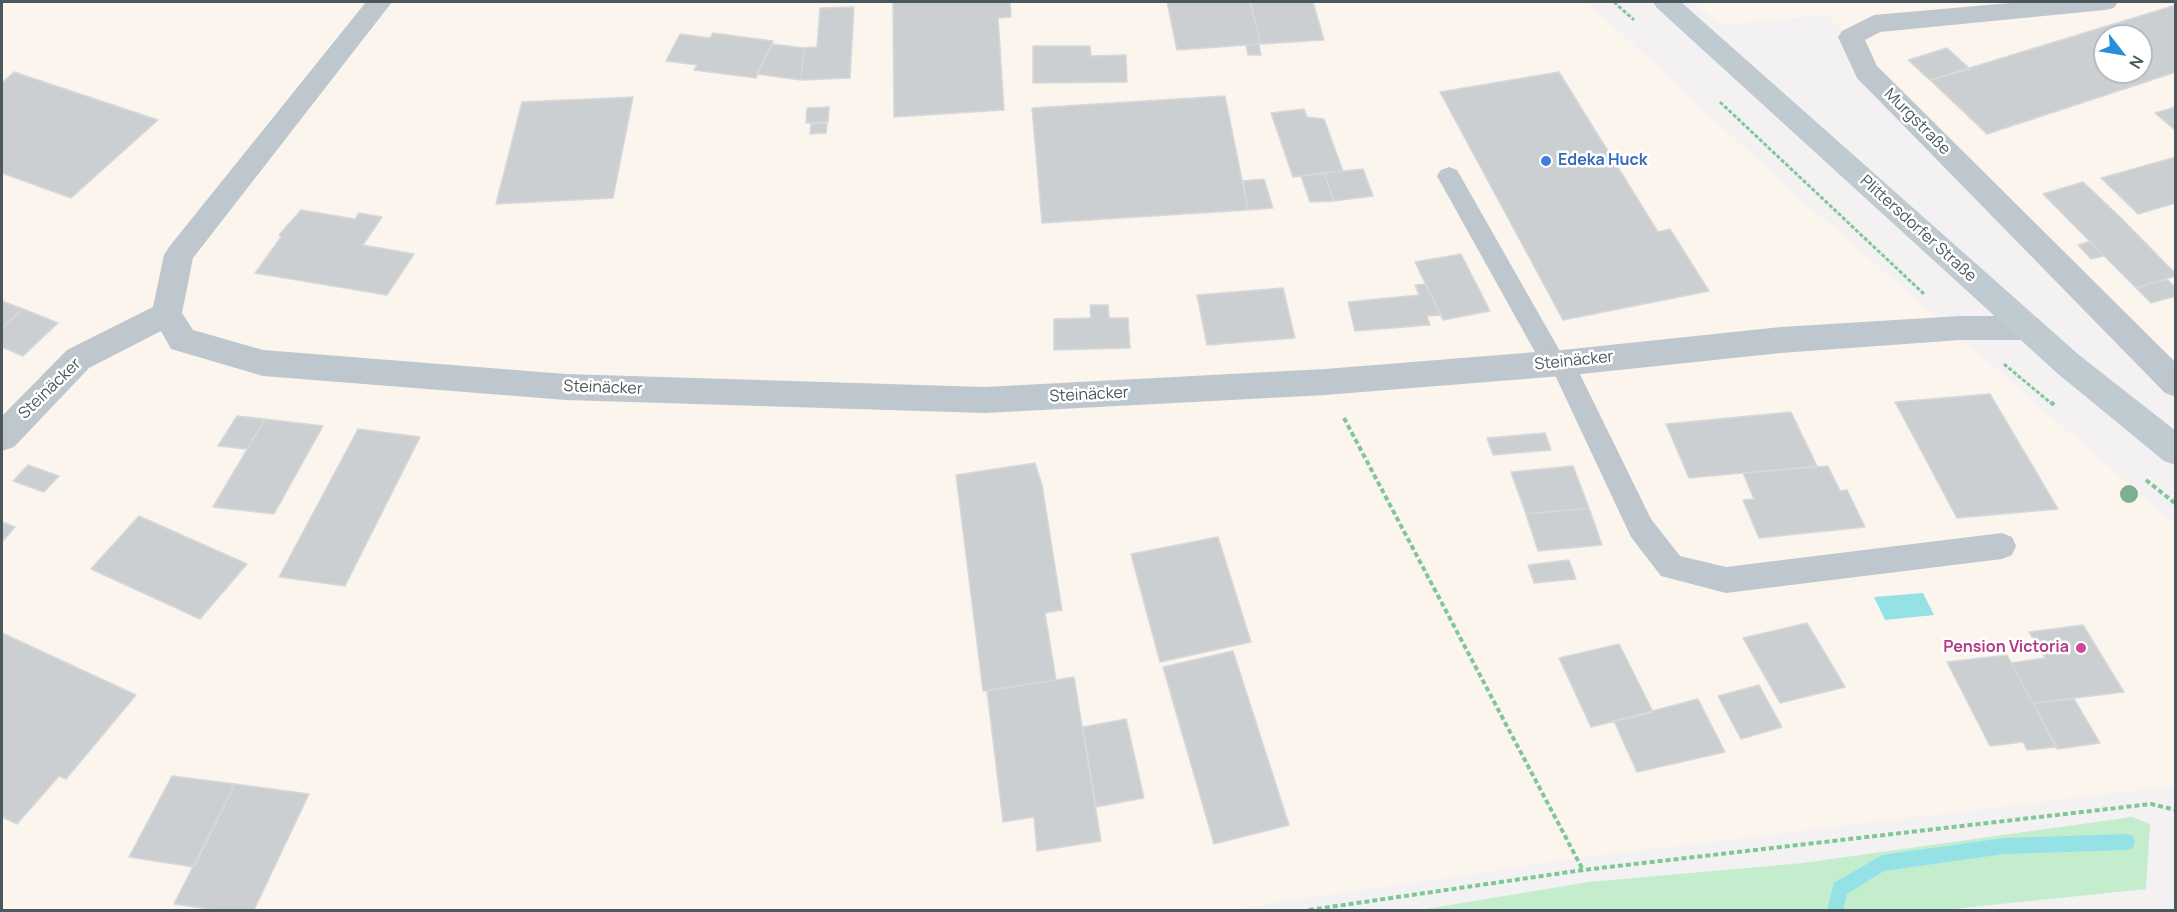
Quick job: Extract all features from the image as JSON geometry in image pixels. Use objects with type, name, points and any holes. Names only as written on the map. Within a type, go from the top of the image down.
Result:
[{"type":"main road","name":"Plittersdorfer Straße","points":[[1666,2],[2028,328],[2135,420],[2175,451]]},
{"type":"street","points":[[167,314],[178,255],[379,2]]},
{"type":"street","name":"Murgstraße","points":[[2106,2],[1874,24],[1851,37],[1866,71],[2175,384]]},
{"type":"street","name":"Steinäcker","points":[[2,437],[78,359],[167,314],[182,340],[263,363],[566,387],[986,400],[1325,382],[1558,363],[1782,340],[1960,328],[2028,328]]},
{"type":"lane","points":[[1449,176],[1558,363],[1641,528],[1671,567],[1726,580],[2002,546]]},
{"type":"path","points":[[1614,2],[1640,26]]},
{"type":"path","points":[[1718,99],[1960,328],[2059,409]]},
{"type":"path","points":[[1325,382],[1583,870]]},
{"type":"path","points":[[2140,475],[2175,504]]},
{"type":"path","points":[[1310,910],[1583,870],[2151,804],[2175,810]]},
{"type":"shaded area","points":[[2,2],[1587,2],[1789,189],[2175,524],[2176,782],[2173,786],[1594,856],[1238,910],[2,910]]},
{"type":"shaded area","points":[[1693,2],[2175,2],[2175,360],[1827,15],[1720,25]]},
{"type":"green space","points":[[2132,817],[2150,824],[2146,889],[1943,910],[1420,910],[1589,882],[1803,863]]},
{"type":"water","points":[[1923,593],[1934,615],[1885,620],[1874,597]]},
{"type":"building","points":[[893,2],[1010,2],[1011,17],[998,18],[1004,110],[894,117]]},
{"type":"building","points":[[1167,2],[1250,2],[1261,44],[1177,50]]},
{"type":"building","points":[[1250,2],[1313,2],[1324,40],[1261,44]]},
{"type":"building","points":[[2176,5],[2176,72],[2153,80],[2153,24],[2114,24]]},
{"type":"building","points":[[854,7],[850,78],[801,80],[804,48],[817,47],[820,8]]},
{"type":"building","points":[[2093,30],[2093,84],[2139,84],[1987,134],[1930,80]]},
{"type":"building","points":[[713,33],[773,41],[756,78],[694,70],[697,65],[666,61],[680,34],[710,38]]},
{"type":"building","points":[[772,44],[804,48],[801,80],[757,74]]},
{"type":"building","points":[[1259,44],[1261,55],[1248,55],[1246,45]]},
{"type":"building","points":[[1033,46],[1090,46],[1091,56],[1126,55],[1127,82],[1033,83]]},
{"type":"building","points":[[1947,48],[1970,69],[1930,80],[1908,60]]},
{"type":"building","points":[[14,72],[158,120],[71,198],[2,173],[2,83]]},
{"type":"building","name":"Edeka Huck","points":[[1559,72],[1658,232],[1670,229],[1709,291],[1563,320],[1440,92]]},
{"type":"building","points":[[1225,96],[1248,210],[1042,223],[1032,108]]},
{"type":"building","points":[[633,97],[613,198],[496,204],[522,102]]},
{"type":"building","points":[[829,107],[828,122],[806,123],[807,108]]},
{"type":"building","points":[[2176,107],[2176,131],[2155,113]]},
{"type":"building","points":[[1304,109],[1307,117],[1324,119],[1343,171],[1293,177],[1271,113]]},
{"type":"building","points":[[827,123],[826,133],[810,134],[811,124]]},
{"type":"building","points":[[2176,157],[2176,203],[2138,214],[2101,178]]},
{"type":"building","points":[[1363,169],[1373,196],[1334,201],[1324,173]]},
{"type":"building","points":[[1324,173],[1334,201],[1310,202],[1301,176]]},
{"type":"building","points":[[1264,179],[1273,208],[1248,210],[1243,181]]},
{"type":"building","points":[[2083,182],[2176,276],[2136,288],[2043,194]]},
{"type":"building","points":[[301,210],[355,219],[359,213],[382,217],[363,245],[414,254],[387,295],[255,273],[281,237],[279,235]]},
{"type":"building","points":[[2090,241],[2104,256],[2091,259],[2078,245]]},
{"type":"building","points":[[1461,254],[1490,311],[1443,320],[1415,262]]},
{"type":"building","points":[[2167,279],[2176,288],[2176,296],[2151,303],[2136,288]]},
{"type":"building","points":[[1426,284],[1441,315],[1427,316],[1430,325],[1355,331],[1348,302],[1419,295],[1415,285]]},
{"type":"building","points":[[1283,288],[1295,338],[1207,345],[1197,295]]},
{"type":"building","points":[[2,301],[23,309],[2,328]]},
{"type":"building","points":[[1090,305],[1108,305],[1109,318],[1128,318],[1130,348],[1054,350],[1054,319],[1091,318]]},
{"type":"building","points":[[23,309],[58,323],[23,356],[2,347],[2,328]]},
{"type":"building","points":[[1990,394],[2058,509],[1957,518],[1895,402]]},
{"type":"building","points":[[1791,412],[1817,466],[1689,478],[1666,424]]},
{"type":"building","points":[[237,416],[265,419],[247,449],[218,446]]},
{"type":"building","points":[[265,419],[323,426],[274,514],[213,507]]},
{"type":"building","points":[[358,429],[420,437],[345,586],[279,577]]},
{"type":"building","points":[[1545,433],[1551,450],[1493,455],[1487,438]]},
{"type":"building","points":[[1035,463],[1042,485],[1062,610],[1045,613],[1056,680],[983,691],[956,475]]},
{"type":"building","points":[[28,465],[59,476],[44,492],[13,481]]},
{"type":"building","points":[[1573,466],[1589,508],[1526,514],[1511,472]]},
{"type":"building","points":[[1828,466],[1840,491],[1847,490],[1865,527],[1759,538],[1743,500],[1754,499],[1743,473]]},
{"type":"building","points":[[1589,508],[1602,545],[1538,551],[1526,514]]},
{"type":"building","points":[[139,516],[247,564],[200,619],[91,569]]},
{"type":"building","points":[[2,522],[15,527],[2,542]]},
{"type":"building","points":[[1218,537],[1251,642],[1160,662],[1131,554]]},
{"type":"building","points":[[1569,560],[1576,579],[1534,583],[1528,565]]},
{"type":"building","points":[[1807,623],[1845,687],[1780,703],[1743,638]]},
{"type":"building","points":[[2083,625],[2124,692],[2033,703],[2011,663],[2045,658],[2029,632]]},
{"type":"building","points":[[2,633],[136,695],[66,779],[59,776],[17,824],[2,817]]},
{"type":"building","points":[[1619,644],[1653,712],[1591,727],[1559,658]]},
{"type":"building","points":[[1233,651],[1289,825],[1214,844],[1163,667]]},
{"type":"building","points":[[2007,655],[2057,747],[2027,750],[2023,742],[1990,746],[1947,662]]},
{"type":"building","points":[[1074,677],[1101,841],[1037,851],[1034,817],[1003,822],[987,691]]},
{"type":"building","points":[[1759,685],[1782,727],[1741,739],[1718,696]]},
{"type":"building","points":[[1698,699],[1725,752],[1637,772],[1614,721]]},
{"type":"building","points":[[2074,699],[2100,743],[2057,749],[2033,703]]},
{"type":"building","points":[[1126,719],[1144,798],[1096,807],[1083,727]]},
{"type":"building","points":[[172,776],[235,784],[194,867],[129,857]]},
{"type":"building","points":[[235,784],[309,794],[254,910],[215,910],[174,904]]},
{"type":"waterway","points":[[1835,910],[1840,889],[1882,863],[2004,846],[2127,842]]},
{"type":"place","name":"Edeka Huck","points":[[1546,161]]},
{"type":"place","name":"Pension Victoria","points":[[2081,648]]}]
